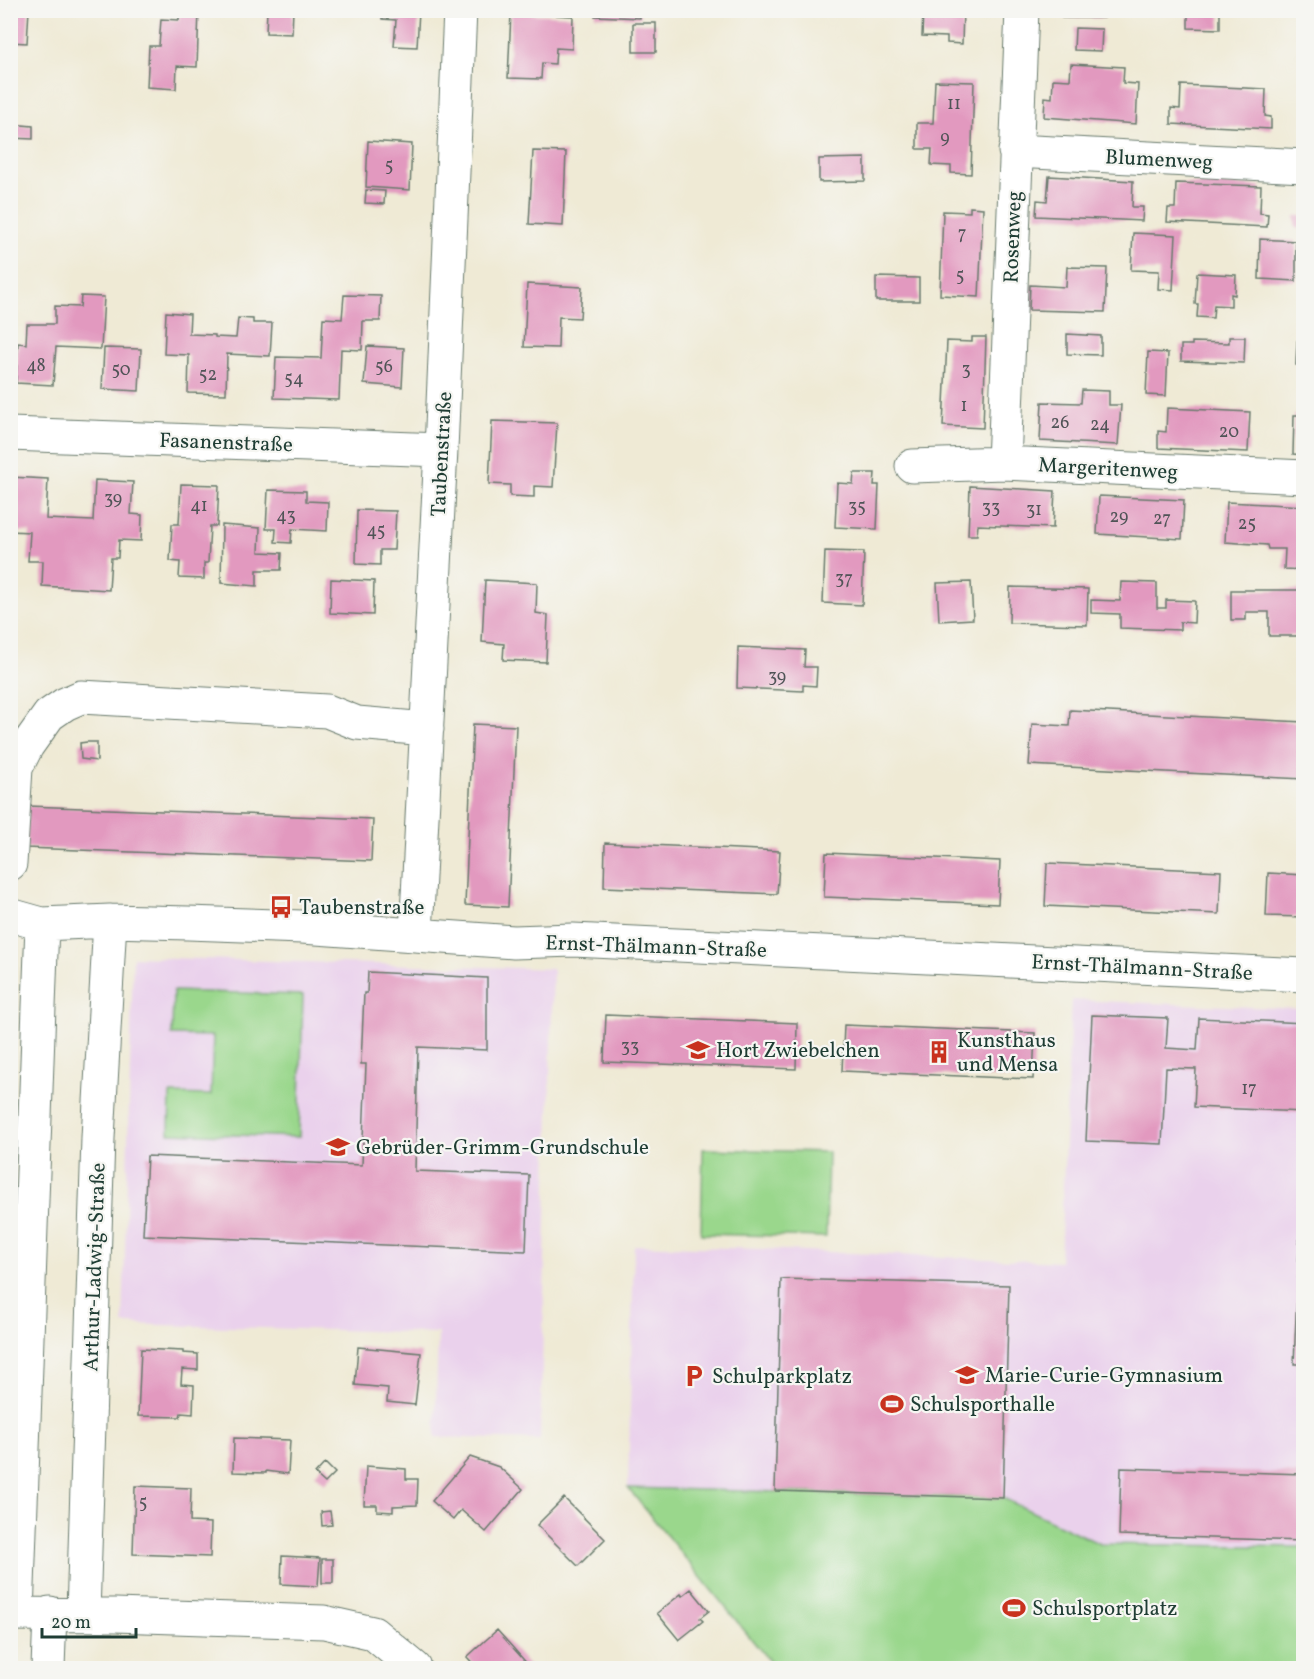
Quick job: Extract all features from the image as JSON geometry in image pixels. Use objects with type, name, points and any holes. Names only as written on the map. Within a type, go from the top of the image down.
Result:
[{"type":"street","name":"Taubenstraße","points":[[416,934],[441,450],[460,10]]},
{"type":"street","name":"Rosenweg","points":[[1004,463],[1022,10]]},
{"type":"street","name":"Blumenweg","points":[[1015,151],[1304,166]]},
{"type":"street","name":"Fasanenstraße","points":[[10,434],[441,450]]},
{"type":"street","name":"Margeritenweg","points":[[912,466],[1004,463],[1304,477]]},
{"type":"street","points":[[10,864],[16,768],[27,746],[49,715],[65,704],[81,698],[327,711],[357,723],[427,729]]},
{"type":"street","name":"Ernst-Thälmann-Straße","points":[[10,915],[42,924],[110,921],[302,927],[514,942],[584,941],[1304,975]]},
{"type":"street","name":"Arthur-Ladwig-Straße","points":[[84,1614],[98,1138],[110,921]]},
{"type":"street","points":[[42,924],[14,1614],[50,1613],[324,1622],[372,1633],[415,1668]]},
{"type":"street","points":[[48,1668],[50,1613]]},
{"type":"shaded area","name":"Gebrüder-Grimm-Grundschule","points":[[133,957],[553,969],[540,1440],[435,1437],[438,1333],[123,1324]]},
{"type":"shaded area","name":"Marie-Curie-Gymnasium","points":[[1071,1000],[1303,1009],[1303,1668],[775,1668],[628,1488],[634,1245],[1060,1262]]},
{"type":"green space","points":[[173,991],[303,995],[299,1137],[169,1133],[170,1094],[211,1095],[213,1036],[172,1035]]},
{"type":"green space","points":[[703,1149],[828,1152],[826,1237],[701,1234]]},
{"type":"green space","name":"Schulsportplatz","points":[[628,1488],[1003,1498],[1100,1544],[1303,1547],[1303,1668],[775,1668]]},
{"type":"building","points":[[10,10],[29,10],[27,43],[10,42]]},
{"type":"building","points":[[179,10],[199,10],[197,67],[177,66],[176,89],[147,87],[149,46],[159,46],[161,19],[179,20]]},
{"type":"building","points":[[267,10],[293,10],[292,34],[266,33]]},
{"type":"building","points":[[382,10],[419,10],[417,47],[394,46],[396,20],[382,19]]},
{"type":"building","points":[[595,10],[640,10],[640,18],[595,16]]},
{"type":"building","points":[[923,10],[963,10],[962,44],[947,43],[947,37],[922,36]]},
{"type":"building","points":[[1062,10],[1105,10],[1104,18],[1062,18]]},
{"type":"building","points":[[1188,10],[1220,10],[1220,29],[1188,28]]},
{"type":"building","points":[[511,13],[573,16],[572,49],[556,48],[555,64],[542,63],[541,79],[508,78]]},
{"type":"building","points":[[633,23],[656,23],[656,52],[633,52]]},
{"type":"building","points":[[1075,28],[1102,29],[1101,51],[1074,50]]},
{"type":"building","points":[[1071,64],[1124,67],[1123,83],[1138,84],[1136,124],[1044,117],[1045,97],[1052,98],[1053,79],[1070,80]]},
{"type":"building","points":[[935,81],[974,82],[971,174],[951,173],[951,166],[931,165],[932,149],[917,149],[917,123],[933,123]]},
{"type":"building","points":[[1181,85],[1266,89],[1265,116],[1271,117],[1271,129],[1171,124],[1171,108],[1180,109]]},
{"type":"building","points":[[10,124],[33,126],[33,139],[10,138]]},
{"type":"building","points":[[368,141],[412,144],[410,190],[366,187]]},
{"type":"building","points":[[533,151],[566,152],[563,226],[529,224]]},
{"type":"building","points":[[865,158],[865,181],[819,182],[819,159]]},
{"type":"building","points":[[1049,176],[1133,181],[1132,207],[1143,207],[1142,221],[1036,216],[1037,200],[1047,201]]},
{"type":"building","points":[[1176,183],[1261,186],[1260,213],[1268,214],[1267,227],[1167,222],[1168,208],[1175,208]]},
{"type":"building","points":[[366,190],[385,191],[384,204],[365,203]]},
{"type":"building","points":[[970,207],[983,208],[979,297],[940,295],[943,211],[970,212]]},
{"type":"building","points":[[1295,216],[1304,216],[1304,229],[1295,228]]},
{"type":"building","points":[[1133,233],[1176,235],[1173,290],[1158,289],[1159,271],[1131,270]]},
{"type":"building","points":[[1260,239],[1296,241],[1296,281],[1259,279]]},
{"type":"building","points":[[1067,267],[1107,268],[1105,312],[1029,310],[1030,285],[1066,287]]},
{"type":"building","points":[[1197,273],[1236,275],[1235,295],[1231,294],[1231,306],[1214,305],[1213,318],[1197,317],[1198,304],[1195,304]]},
{"type":"building","points":[[876,277],[919,278],[919,301],[876,301]]},
{"type":"building","points":[[527,284],[582,287],[580,318],[559,317],[558,348],[524,347]]},
{"type":"building","points":[[344,295],[381,296],[380,321],[363,321],[362,350],[341,349],[339,400],[274,398],[276,357],[321,358],[323,318],[342,319]]},
{"type":"building","points":[[81,296],[104,297],[101,349],[56,347],[53,385],[16,383],[18,343],[26,344],[27,324],[55,324],[55,306],[80,307]]},
{"type":"building","points":[[166,312],[190,314],[189,334],[215,335],[215,337],[236,338],[238,318],[253,319],[253,323],[272,323],[270,356],[227,354],[226,394],[188,393],[189,355],[164,354]]},
{"type":"building","points":[[1067,334],[1101,336],[1101,355],[1067,354]]},
{"type":"building","points":[[972,337],[986,337],[983,428],[943,426],[947,341],[972,342]]},
{"type":"building","points":[[1229,337],[1245,337],[1244,363],[1181,361],[1181,345],[1192,345],[1192,342],[1229,343]]},
{"type":"building","points":[[1297,341],[1304,342],[1304,365],[1296,365]]},
{"type":"building","points":[[367,346],[404,348],[402,387],[364,384]]},
{"type":"building","points":[[104,348],[141,349],[139,391],[102,389]]},
{"type":"building","points":[[1148,352],[1168,353],[1166,396],[1146,395]]},
{"type":"building","points":[[1082,390],[1109,391],[1109,405],[1121,405],[1118,445],[1040,441],[1042,402],[1081,403]]},
{"type":"building","points":[[1167,408],[1250,412],[1248,452],[1158,448],[1158,431],[1166,432]]},
{"type":"building","points":[[1294,415],[1304,415],[1304,455],[1293,454]]},
{"type":"building","points":[[492,421],[557,423],[553,487],[534,486],[534,497],[510,496],[510,485],[489,484]]},
{"type":"building","points":[[854,473],[875,473],[874,485],[879,485],[877,529],[835,527],[837,483],[853,484]]},
{"type":"building","points":[[10,477],[48,479],[46,519],[93,521],[95,480],[133,482],[131,514],[142,515],[141,541],[119,540],[118,558],[111,558],[109,590],[42,586],[43,561],[28,561],[30,532],[10,531]]},
{"type":"building","points":[[181,484],[219,485],[217,526],[210,526],[208,563],[204,563],[204,579],[179,578],[180,562],[170,561],[172,524],[179,524]]},
{"type":"building","points":[[970,486],[1055,491],[1053,528],[978,525],[977,535],[968,535]]},
{"type":"building","points":[[268,490],[306,491],[306,501],[328,502],[327,531],[292,529],[291,543],[275,542],[276,529],[266,529]]},
{"type":"building","points":[[1099,496],[1184,500],[1182,539],[1097,534]]},
{"type":"building","points":[[1227,502],[1304,506],[1304,570],[1284,569],[1285,549],[1268,549],[1267,545],[1225,542]]},
{"type":"building","points":[[357,510],[396,511],[394,550],[380,550],[380,565],[356,564]]},
{"type":"building","points":[[222,525],[260,528],[259,552],[282,553],[281,570],[257,570],[257,586],[221,583]]},
{"type":"building","points":[[825,551],[864,552],[862,605],[823,603]]},
{"type":"building","points":[[331,579],[374,581],[373,615],[330,613]]},
{"type":"building","points":[[485,580],[537,583],[536,613],[548,615],[546,662],[503,660],[504,644],[482,642]]},
{"type":"building","points":[[971,582],[973,619],[939,621],[937,583]]},
{"type":"building","points":[[1121,582],[1157,583],[1157,608],[1166,608],[1166,600],[1195,601],[1194,623],[1180,622],[1180,630],[1120,628],[1120,614],[1091,613],[1091,600],[1120,601]]},
{"type":"building","points":[[1010,587],[1088,589],[1087,625],[1009,623]]},
{"type":"building","points":[[1231,590],[1304,590],[1304,636],[1269,636],[1269,612],[1246,612],[1246,620],[1231,620]]},
{"type":"building","points":[[738,647],[805,650],[804,667],[817,667],[816,686],[803,685],[803,691],[737,688]]},
{"type":"building","points":[[1070,710],[1304,722],[1304,779],[1029,765],[1032,724],[1069,726]]},
{"type":"building","points":[[473,724],[516,726],[508,907],[465,905]]},
{"type":"building","points":[[97,742],[97,761],[81,759],[80,743]]},
{"type":"building","points":[[28,806],[373,819],[371,861],[26,848]]},
{"type":"building","points":[[605,843],[780,851],[777,894],[604,887]]},
{"type":"building","points":[[826,853],[1000,861],[998,904],[824,897]]},
{"type":"building","points":[[1047,863],[1221,871],[1219,914],[1045,906]]},
{"type":"building","points":[[1268,873],[1304,875],[1304,917],[1266,916]]},
{"type":"building","name":"Gebrüder-Grimm-Grundschule","points":[[368,972],[487,978],[487,1050],[418,1047],[415,1171],[529,1175],[526,1251],[143,1235],[147,1156],[362,1165],[366,1064],[361,1064],[364,993],[367,993]]},
{"type":"building","points":[[606,1015],[797,1023],[796,1069],[604,1062]]},
{"type":"building","points":[[1092,1015],[1168,1018],[1166,1048],[1197,1050],[1199,1018],[1304,1023],[1304,1112],[1194,1107],[1196,1069],[1166,1068],[1162,1144],[1086,1141]]},
{"type":"building","name":"Kunsthaus und Mensa","points":[[844,1025],[1035,1033],[1033,1079],[842,1071]]},
{"type":"building","points":[[1302,1175],[1304,1175],[1304,1364],[1294,1364]]},
{"type":"building","name":"Schulsporthalle","points":[[781,1279],[1009,1285],[1003,1498],[775,1491]]},
{"type":"building","points":[[358,1347],[421,1353],[415,1405],[387,1402],[388,1388],[355,1385]]},
{"type":"building","points":[[141,1349],[198,1354],[198,1370],[182,1369],[181,1384],[194,1385],[193,1414],[181,1413],[180,1417],[138,1416]]},
{"type":"building","points":[[234,1438],[290,1440],[288,1474],[266,1471],[266,1473],[233,1472]]},
{"type":"building","points":[[470,1457],[499,1467],[523,1489],[486,1532],[461,1510],[453,1520],[432,1501]]},
{"type":"building","points":[[325,1463],[335,1473],[325,1483],[315,1474]]},
{"type":"building","points":[[366,1466],[406,1469],[406,1479],[418,1479],[417,1505],[393,1506],[393,1512],[377,1511],[377,1505],[364,1505]]},
{"type":"building","points":[[1121,1468],[1304,1474],[1304,1541],[1119,1535]]},
{"type":"building","points":[[135,1486],[191,1488],[190,1522],[211,1523],[210,1557],[133,1554]]},
{"type":"building","points":[[564,1498],[605,1539],[578,1566],[537,1525]]},
{"type":"building","points":[[330,1511],[332,1525],[322,1526],[321,1512]]},
{"type":"building","points":[[282,1556],[320,1558],[318,1586],[281,1584]]},
{"type":"building","points":[[322,1559],[333,1559],[333,1583],[322,1583]]},
{"type":"building","points":[[691,1589],[709,1611],[700,1618],[703,1621],[679,1640],[657,1613]]},
{"type":"building","points":[[497,1630],[531,1668],[477,1668],[467,1657]]},
{"type":"place","name":"Taubenstraße","points":[[281,907]]},
{"type":"place","name":"Hort Zwiebelchen","points":[[698,1050]]},
{"type":"place","name":"Kunsthaus und Mensa","points":[[939,1052]]},
{"type":"place","name":"Gebrüder-Grimm-Grundschule","points":[[338,1147]]},
{"type":"place","name":"Marie-Curie-Gymnasium","points":[[967,1375]]},
{"type":"place","name":"Schulparkplatz","points":[[694,1376]]},
{"type":"place","name":"Schulsporthalle","points":[[892,1404]]},
{"type":"place","name":"Schulsportplatz","points":[[1014,1608]]}]
